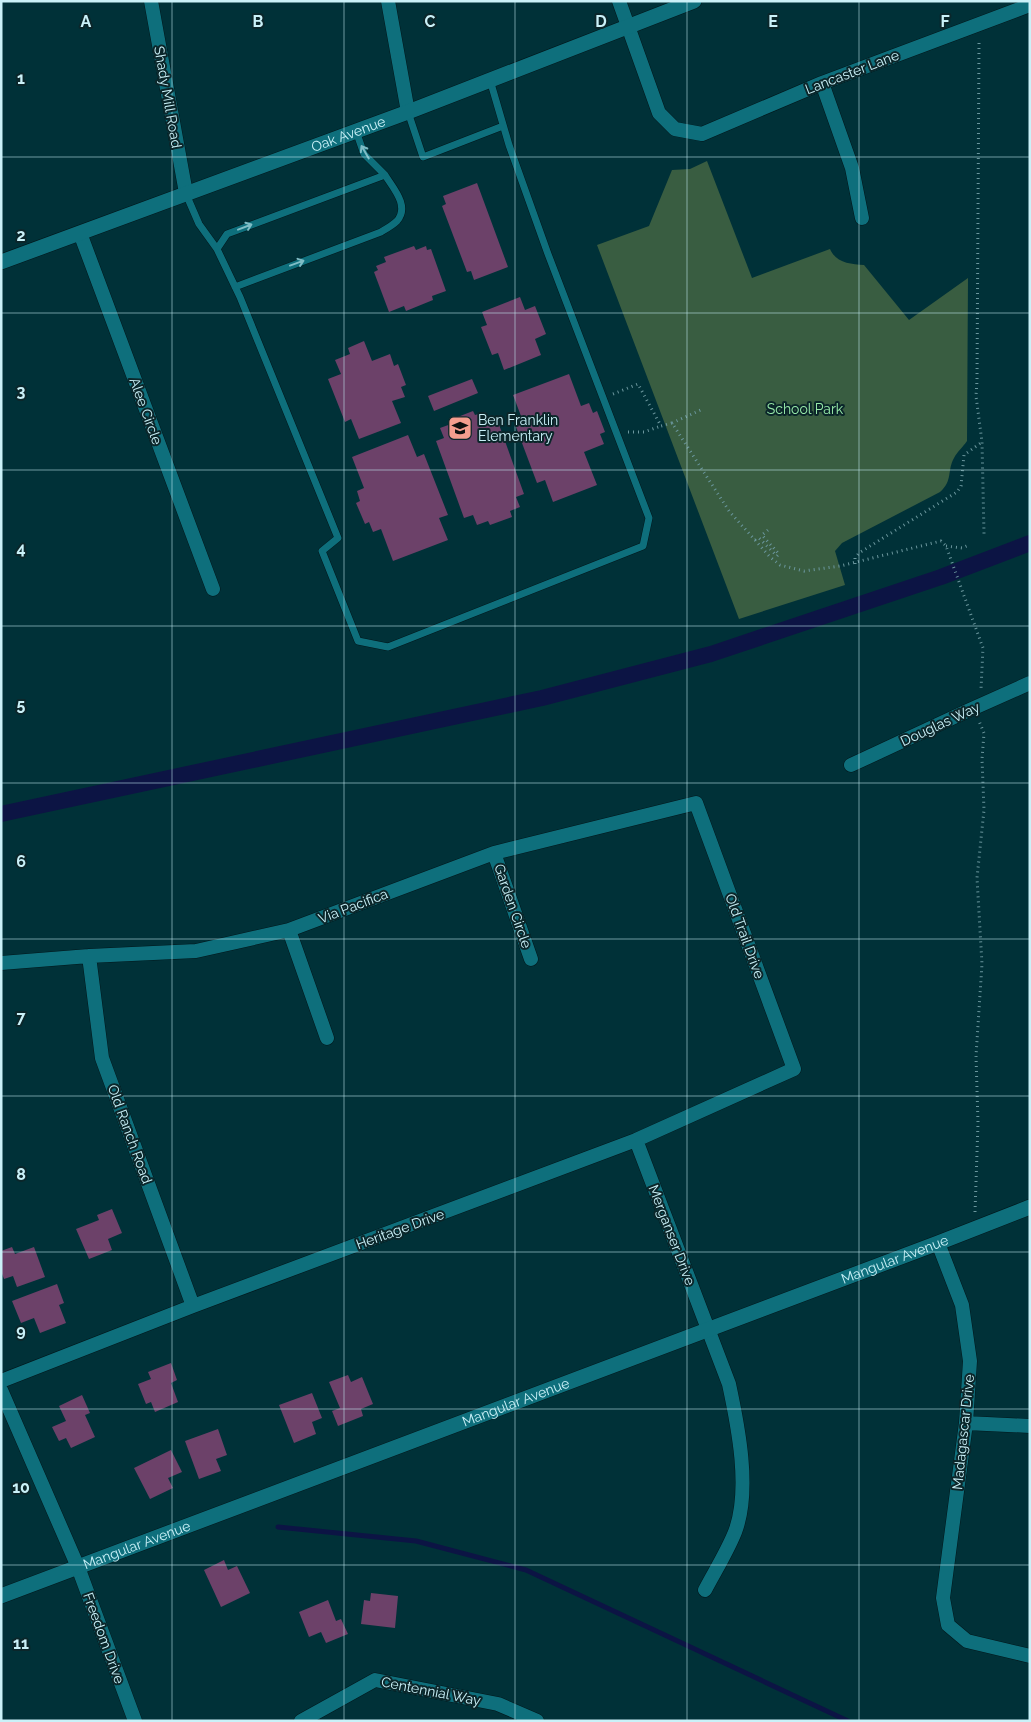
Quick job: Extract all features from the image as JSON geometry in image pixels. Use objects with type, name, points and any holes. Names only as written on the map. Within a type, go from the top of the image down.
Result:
[{"type":"street","name":"Shady Mill Road","points":[[151,1],[186,193]]},
{"type":"street","points":[[388,1],[408,112]]},
{"type":"street","points":[[619,1],[628,27]]},
{"type":"street","name":"Oak Avenue","points":[[1,262],[408,112],[694,1]]},
{"type":"street","name":"Lancaster Lane","points":[[628,27],[659,114],[676,129],[702,134],[822,82],[1030,5]]},
{"type":"street","points":[[822,82],[852,168],[862,218]]},
{"type":"street","name":"Alee Circle","points":[[80,233],[213,590]]},
{"type":"street","name":"Douglas Way","points":[[850,765],[1030,683]]},
{"type":"street","name":"Via Pacifica","points":[[1,963],[89,956],[196,952],[289,930],[494,853],[696,803]]},
{"type":"street","name":"Old Trail Drive","points":[[696,803],[794,1069]]},
{"type":"street","name":"Garden Circle","points":[[494,853],[531,959]]},
{"type":"street","points":[[289,930],[327,1038]]},
{"type":"street","name":"Old Ranch Road","points":[[89,956],[102,1058],[193,1306]]},
{"type":"street","name":"Heritage Drive","points":[[1,1381],[193,1306],[636,1140],[794,1069]]},
{"type":"street","name":"Merganser Drive","points":[[636,1140],[729,1384],[736,1416],[740,1448],[742,1497],[735,1530],[705,1590]]},
{"type":"street","name":"Mangular Avenue","points":[[1,1596],[1030,1207]]},
{"type":"street","name":"Madagascar Drive","points":[[938,1243],[962,1305],[970,1361],[966,1423],[943,1598],[948,1625],[968,1641],[1030,1656]]},
{"type":"street","name":"Freedom Drive","points":[[1,1390],[78,1567],[135,1721]]},
{"type":"street","points":[[966,1423],[1030,1426]]},
{"type":"street","name":"Centennial Way","points":[[301,1721],[375,1680],[498,1704],[538,1721]]},
{"type":"lane","points":[[186,193],[196,219],[217,249],[235,286],[338,538],[322,551],[358,641],[388,647],[643,546],[649,518],[541,236],[503,126],[490,80]]},
{"type":"lane","points":[[408,112],[422,157],[503,126]]},
{"type":"lane","points":[[235,286],[381,232],[397,221],[402,212],[401,201],[385,175],[364,154],[356,131]]},
{"type":"lane","points":[[217,249],[227,234],[385,175]]},
{"type":"path","points":[[979,43],[976,396],[982,442],[984,534]]},
{"type":"path","points":[[603,398],[638,384],[661,426]]},
{"type":"path","points":[[616,432],[644,432],[672,423],[703,409]]},
{"type":"path","points":[[672,423],[729,511],[770,557],[780,565],[804,571],[854,564],[941,541],[946,546],[983,648],[982,688]]},
{"type":"path","points":[[854,564],[855,558],[859,553],[957,492],[961,486],[964,455],[982,442]]},
{"type":"path","points":[[755,540],[759,538],[777,556],[779,554],[762,535],[768,530]]},
{"type":"path","points":[[946,546],[962,548],[969,545]]},
{"type":"path","points":[[975,1212],[978,1123],[976,1056],[982,964],[977,878],[984,810],[982,760],[984,733],[980,721]]},
{"type":"green space","name":"School Park","points":[[707,161],[752,278],[830,249],[840,260],[864,265],[909,320],[968,278],[967,441],[952,462],[947,484],[940,492],[842,543],[835,551],[845,585],[739,619],[597,245],[649,226],[672,170],[690,169]]},
{"type":"building","points":[[477,183],[508,267],[474,280],[471,271],[467,272],[442,206],[446,204],[443,196]]},
{"type":"building","points":[[414,246],[416,250],[426,246],[427,250],[431,249],[446,291],[432,296],[433,300],[406,311],[404,306],[389,312],[374,272],[378,270],[376,266],[386,262],[384,257]]},
{"type":"building","points":[[520,297],[525,310],[535,306],[546,334],[535,339],[541,355],[504,370],[498,353],[492,355],[481,327],[487,325],[482,312]]},
{"type":"building","points":[[364,341],[372,361],[390,354],[394,366],[398,364],[406,385],[401,387],[405,397],[392,401],[401,423],[359,439],[351,419],[345,422],[328,379],[341,374],[335,360],[350,354],[348,348]]},
{"type":"building","points":[[569,374],[581,406],[589,403],[593,413],[597,411],[605,432],[600,434],[604,444],[584,452],[597,485],[553,502],[545,480],[537,483],[513,419],[521,416],[513,395]]},
{"type":"building","points":[[472,379],[478,393],[434,411],[428,396]]},
{"type":"building","points":[[473,411],[475,415],[485,412],[489,422],[497,419],[524,494],[516,497],[520,507],[510,511],[512,517],[490,525],[488,521],[477,525],[473,515],[464,518],[436,441],[444,438],[440,428],[451,424],[450,420]]},
{"type":"building","points":[[408,435],[417,457],[424,454],[448,515],[439,518],[448,540],[393,561],[381,529],[373,532],[369,522],[365,524],[356,503],[360,501],[357,491],[364,488],[352,457]]},
{"type":"building","points":[[112,1209],[122,1233],[108,1239],[112,1250],[89,1259],[76,1229],[99,1220],[97,1215]]},
{"type":"building","points":[[12,1247],[15,1254],[34,1247],[45,1277],[17,1287],[13,1276],[4,1279],[1,1271],[1,1251]]},
{"type":"building","points":[[57,1284],[64,1303],[59,1305],[66,1323],[40,1333],[34,1318],[21,1323],[12,1301]]},
{"type":"building","points":[[171,1363],[177,1380],[171,1383],[178,1402],[155,1412],[151,1402],[146,1404],[138,1384],[151,1379],[148,1372]]},
{"type":"building","points":[[348,1375],[351,1382],[362,1377],[373,1404],[361,1409],[363,1416],[338,1426],[332,1411],[340,1408],[329,1382]]},
{"type":"building","points":[[312,1393],[322,1418],[312,1422],[316,1434],[294,1443],[279,1405]]},
{"type":"building","points":[[82,1395],[90,1413],[85,1415],[95,1437],[71,1448],[66,1438],[59,1441],[52,1427],[66,1421],[59,1406]]},
{"type":"building","points":[[218,1429],[227,1455],[216,1459],[221,1471],[199,1479],[185,1441]]},
{"type":"building","points":[[171,1450],[182,1472],[168,1478],[173,1488],[150,1499],[134,1468]]},
{"type":"building","points":[[224,1560],[228,1570],[237,1566],[250,1593],[221,1607],[204,1570]]},
{"type":"building","points":[[371,1593],[398,1596],[395,1628],[361,1624],[364,1600],[370,1601]]},
{"type":"building","points":[[328,1600],[336,1621],[341,1619],[348,1634],[326,1643],[321,1632],[309,1637],[299,1612]]},
{"type":"waterway","points":[[1,814],[542,698],[711,654],[941,577],[1030,543]]},
{"type":"waterway","points":[[278,1527],[416,1541],[526,1570],[848,1721]]},
{"type":"place","name":"Ben Franklin Elementary","points":[[460,428]]}]
